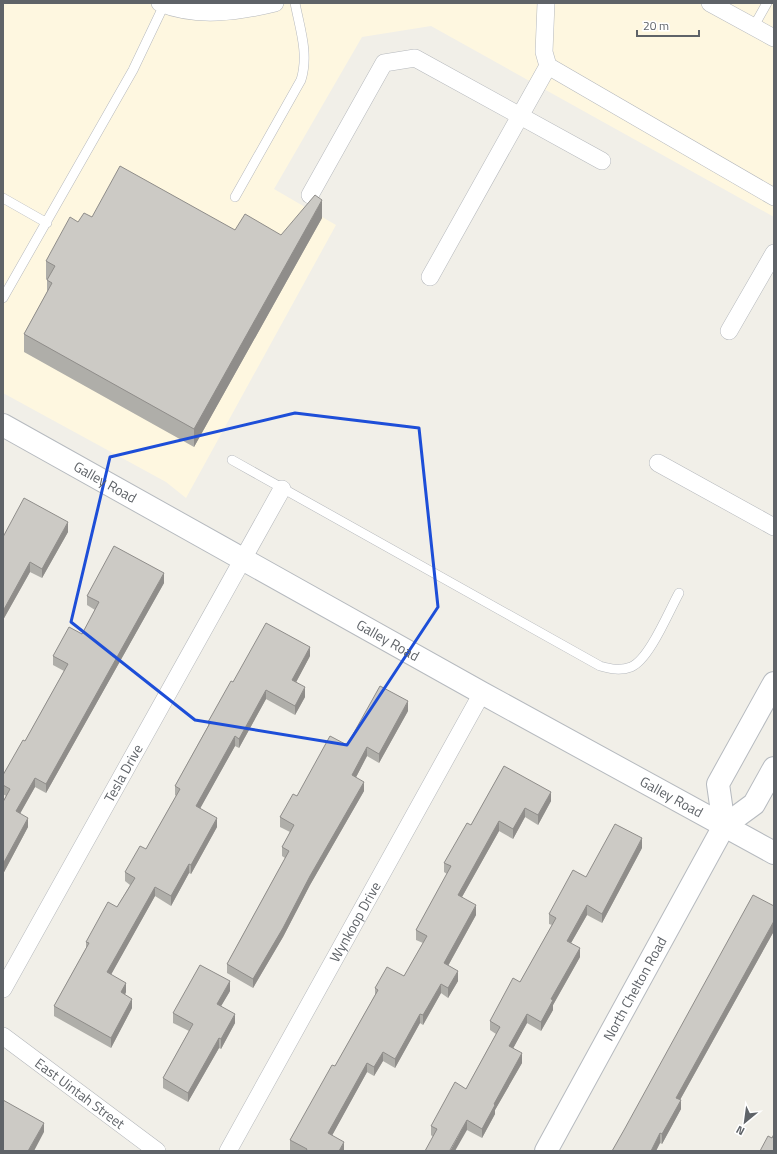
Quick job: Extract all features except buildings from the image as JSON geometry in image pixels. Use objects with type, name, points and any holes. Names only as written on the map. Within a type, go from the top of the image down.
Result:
[{"type":"main road","name":"Galley Road","points":[[3,426],[774,854]]},
{"type":"main road","points":[[724,826],[718,784],[774,684]]},
{"type":"main road","name":"North Chelton Road","points":[[546,1151],[724,826],[754,804],[774,768]]},
{"type":"street","points":[[162,4],[196,12],[222,12],[275,3]]},
{"type":"street","points":[[546,3],[544,52],[548,66],[774,197]]},
{"type":"street","points":[[710,3],[774,38]]},
{"type":"street","points":[[310,195],[384,63],[415,58],[519,117],[602,161]]},
{"type":"street","points":[[430,277],[548,66]]},
{"type":"street","points":[[729,331],[774,252]]},
{"type":"street","points":[[658,463],[774,528]]},
{"type":"street","name":"Tesla Drive","points":[[3,989],[242,558],[282,489]]},
{"type":"street","name":"Wynkoop Drive","points":[[228,1151],[482,693]]},
{"type":"street","name":"East Uintah Street","points":[[3,1036],[157,1151]]},
{"type":"lane","points":[[235,196],[301,80],[305,66],[305,52],[295,3]]},
{"type":"lane","points":[[754,26],[767,3]]},
{"type":"lane","points":[[3,298],[133,70],[162,4]]},
{"type":"lane","points":[[3,198],[47,222]]},
{"type":"lane","points":[[232,460],[600,666],[616,670],[632,667],[645,655],[679,593]]},
{"type":"highlighted area","points":[[295,413],[419,428],[438,607],[347,745],[195,720],[71,622],[110,457]]},
{"type":"shaded area","points":[[3,3],[774,3],[774,217],[431,26],[362,37],[274,189],[336,225],[186,498],[166,482],[3,393]]}]
